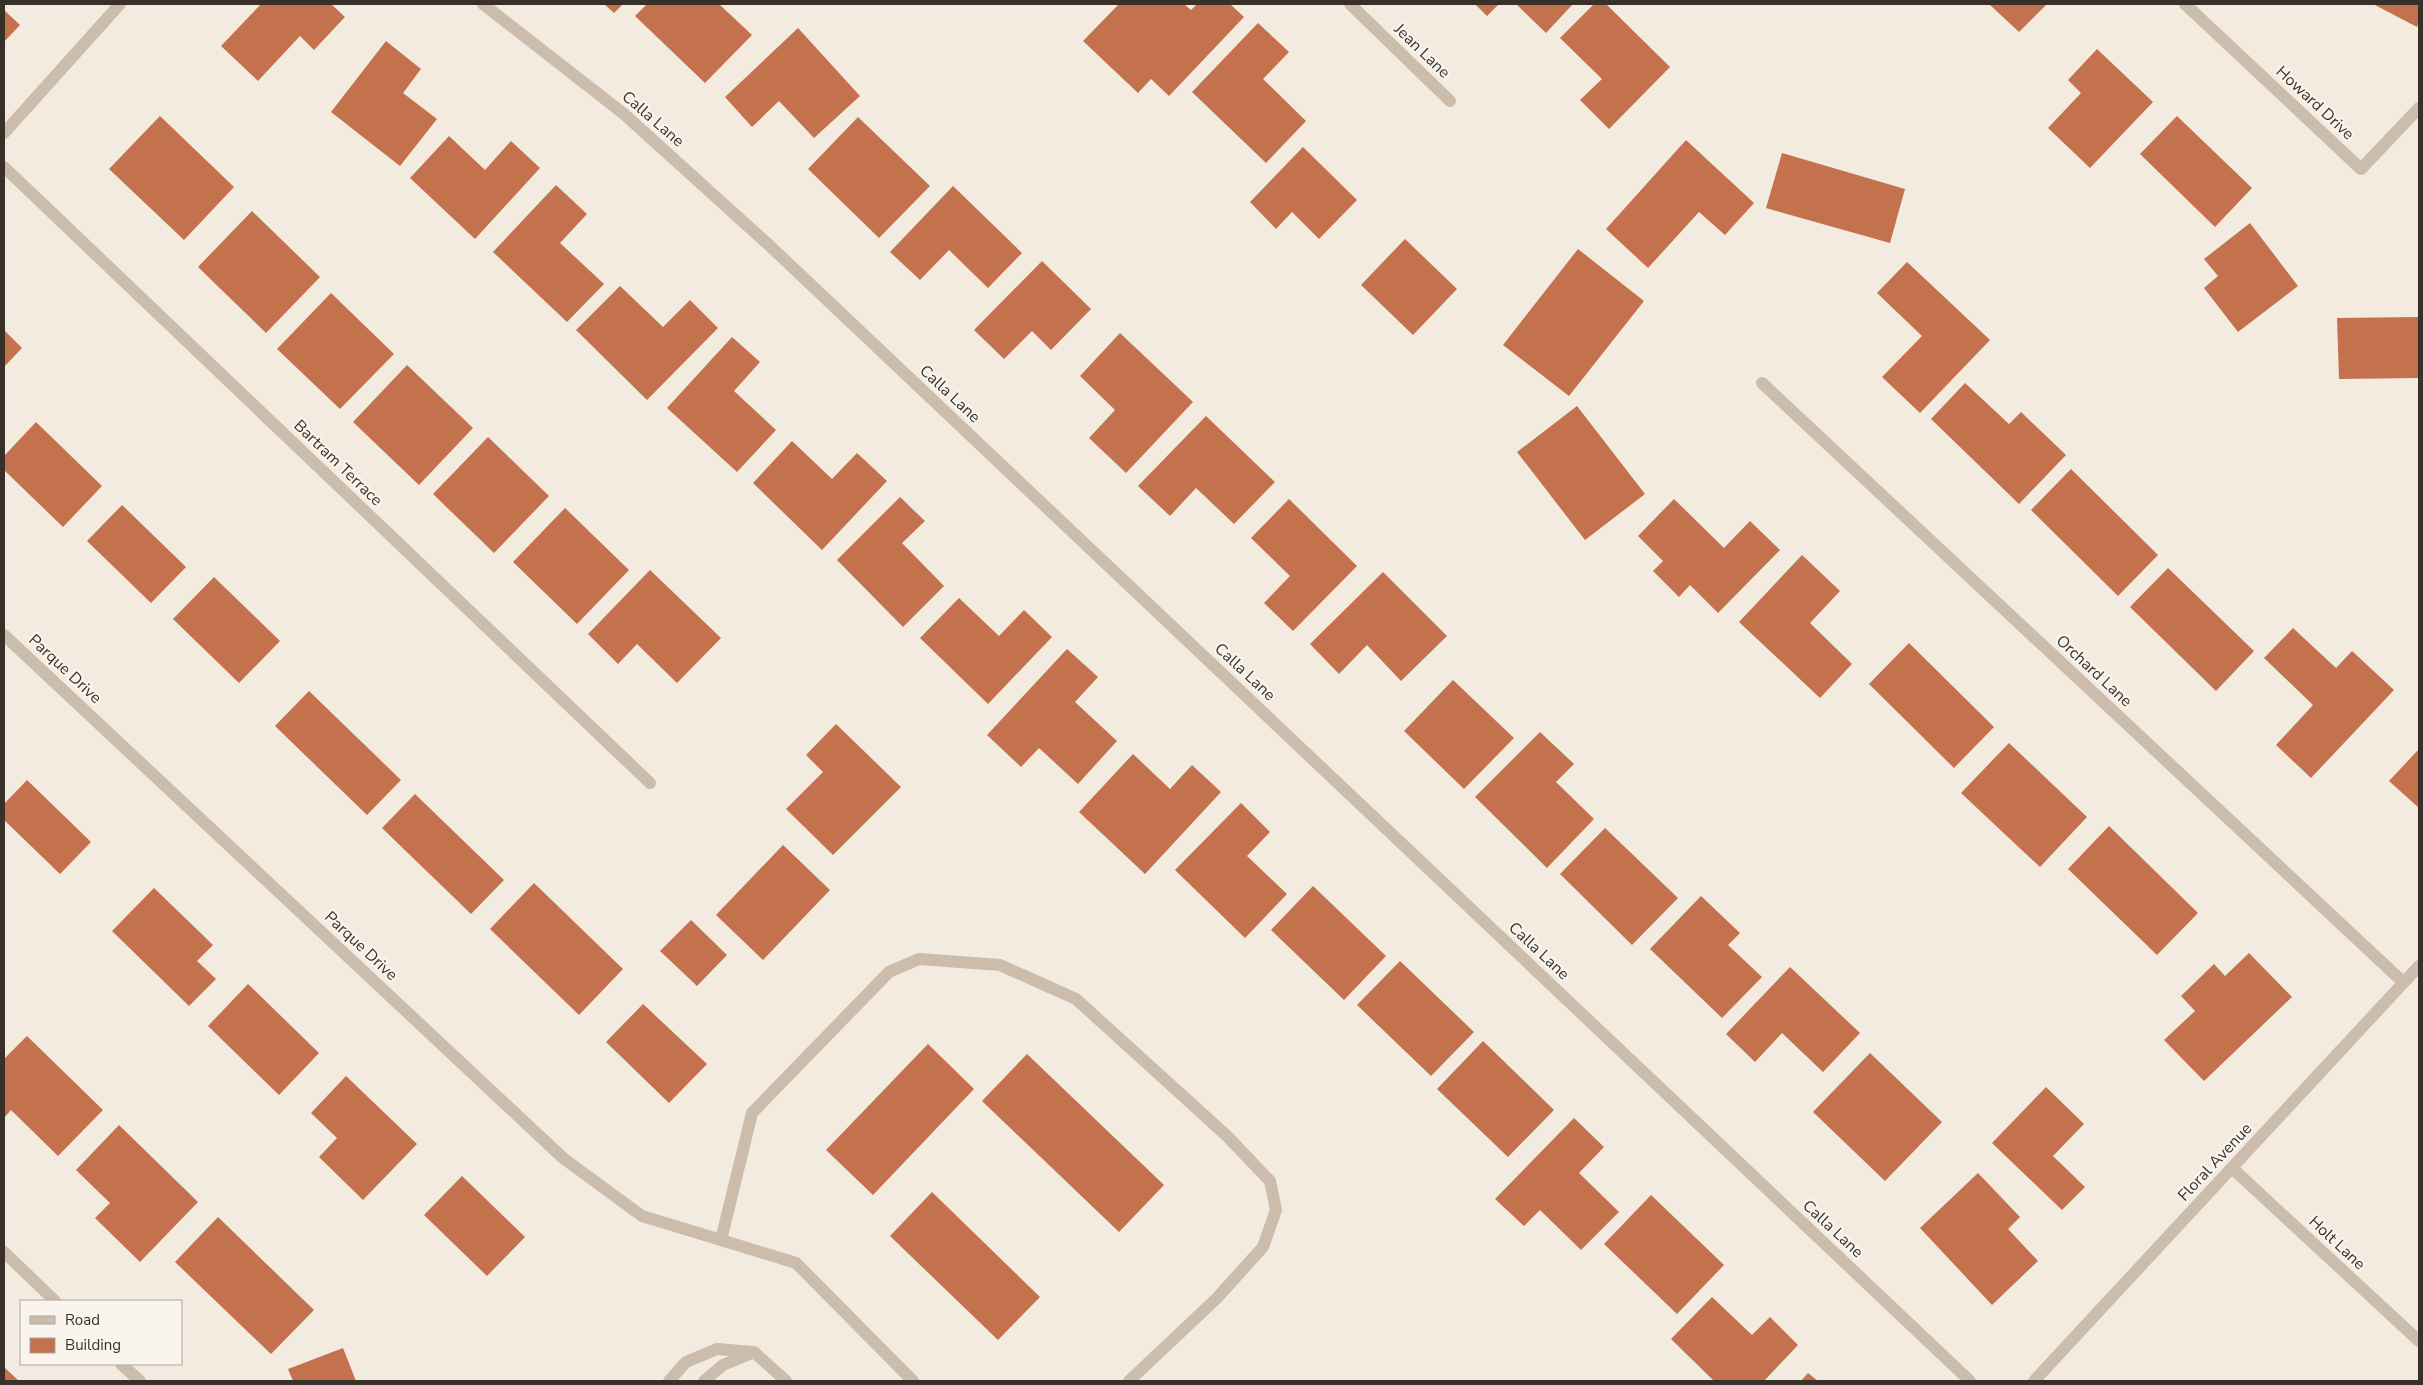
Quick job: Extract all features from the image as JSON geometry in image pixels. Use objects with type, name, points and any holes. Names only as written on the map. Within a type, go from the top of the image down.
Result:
[{"type":"street","points":[[4,133],[120,4]]},
{"type":"street","name":"Calla Lane","points":[[482,4],[624,114],[770,246],[1970,1381]]},
{"type":"street","name":"Jean Lane","points":[[1350,4],[1450,101]]},
{"type":"street","name":"Howard Drive","points":[[2185,4],[2361,169],[2419,108]]},
{"type":"street","name":"Bartram Terrace","points":[[4,167],[650,783]]},
{"type":"street","name":"Orchard Lane","points":[[1762,383],[2403,982]]},
{"type":"street","name":"Parque Drive","points":[[4,634],[564,1158],[642,1216],[796,1263],[913,1381]]},
{"type":"street","points":[[721,1240],[752,1113],[890,972],[919,959],[1000,965],[1076,999],[1227,1136],[1270,1181],[1276,1210],[1263,1247],[1217,1298],[1129,1381]]},
{"type":"street","name":"Floral Avenue","points":[[2034,1381],[2419,966]]},
{"type":"street","name":"Holt Lane","points":[[2232,1168],[2419,1341]]},
{"type":"street","points":[[4,1252],[54,1300]]},
{"type":"street","points":[[669,1381],[686,1362],[717,1349],[754,1352],[786,1381]]},
{"type":"street","points":[[704,1381],[723,1365],[754,1352]]},
{"type":"street","points":[[122,1365],[140,1381]]},
{"type":"building","points":[[261,4],[331,4],[345,17],[314,50],[300,36],[258,81],[221,46]]},
{"type":"building","points":[[604,4],[623,4],[614,13]]},
{"type":"building","points":[[647,4],[719,4],[752,35],[705,83],[635,16]]},
{"type":"building","points":[[1119,4],[1184,4],[1191,10],[1197,4],[1230,4],[1244,17],[1169,96],[1151,79],[1138,93],[1083,41]]},
{"type":"building","points":[[1475,4],[1499,4],[1487,16]]},
{"type":"building","points":[[1516,4],[1573,4],[1546,33]]},
{"type":"building","points":[[1594,4],[1606,4],[1670,67],[1609,129],[1580,100],[1602,79],[1560,38]]},
{"type":"building","points":[[1989,4],[2047,4],[2019,32]]},
{"type":"building","points":[[2373,4],[2419,4],[2419,22],[2417,27]]},
{"type":"building","points":[[4,10],[20,25],[4,42]]},
{"type":"building","points":[[1258,23],[1289,52],[1263,79],[1306,121],[1266,163],[1192,92]]},
{"type":"building","points":[[798,28],[860,96],[814,138],[779,101],[752,127],[725,97]]},
{"type":"building","points":[[386,41],[421,69],[403,93],[437,119],[400,166],[331,112]]},
{"type":"building","points":[[2097,49],[2153,102],[2090,168],[2048,128],[2081,93],[2068,80]]},
{"type":"building","points":[[160,116],[234,187],[184,240],[109,169]]},
{"type":"building","points":[[2177,116],[2252,188],[2215,227],[2140,154]]},
{"type":"building","points":[[858,117],[930,186],[879,238],[808,169]]},
{"type":"building","points":[[449,136],[485,170],[511,141],[540,168],[475,239],[410,178]]},
{"type":"building","points":[[1686,140],[1754,203],[1725,235],[1699,212],[1648,268],[1606,229]]},
{"type":"building","points":[[1303,147],[1357,200],[1319,239],[1292,212],[1276,229],[1250,202]]},
{"type":"building","points":[[1782,153],[1905,189],[1890,243],[1766,208]]},
{"type":"building","points":[[556,185],[587,214],[560,243],[604,284],[567,322],[493,252]]},
{"type":"building","points":[[953,186],[1022,253],[988,288],[949,250],[920,280],[890,252]]},
{"type":"building","points":[[252,211],[320,277],[266,333],[198,267]]},
{"type":"building","points":[[2250,223],[2298,286],[2238,332],[2204,288],[2218,276],[2204,259]]},
{"type":"building","points":[[1405,239],[1457,289],[1413,335],[1361,285]]},
{"type":"building","points":[[1578,249],[1644,301],[1569,396],[1503,345]]},
{"type":"building","points":[[1042,261],[1091,309],[1051,350],[1032,331],[1004,359],[974,330]]},
{"type":"building","points":[[1907,262],[1990,340],[1920,413],[1882,377],[1922,336],[1877,293]]},
{"type":"building","points":[[620,286],[663,327],[690,300],[718,328],[647,400],[576,330]]},
{"type":"building","points":[[331,293],[394,354],[340,409],[277,349]]},
{"type":"building","points":[[2419,317],[2419,378],[2339,379],[2337,318]]},
{"type":"building","points":[[4,330],[22,348],[4,367]]},
{"type":"building","points":[[1120,333],[1193,402],[1126,473],[1089,438],[1115,410],[1080,376]]},
{"type":"building","points":[[732,337],[760,362],[734,391],[776,430],[737,472],[667,408]]},
{"type":"building","points":[[407,365],[473,428],[419,485],[353,422]]},
{"type":"building","points":[[1965,383],[2009,424],[2021,412],[2066,455],[2019,504],[1931,419]]},
{"type":"building","points":[[1577,406],[1645,494],[1585,540],[1517,452]]},
{"type":"building","points":[[1206,416],[1275,482],[1234,524],[1196,488],[1170,516],[1138,486]]},
{"type":"building","points":[[36,422],[102,486],[63,527],[4,470],[4,456]]},
{"type":"building","points":[[488,437],[549,496],[494,553],[433,494]]},
{"type":"building","points":[[792,441],[832,479],[857,453],[887,481],[822,550],[753,483]]},
{"type":"building","points":[[2071,469],[2158,555],[2118,596],[2031,510]]},
{"type":"building","points":[[900,497],[925,521],[902,543],[944,586],[903,627],[837,560]]},
{"type":"building","points":[[1289,499],[1357,566],[1293,631],[1264,603],[1290,576],[1251,538]]},
{"type":"building","points":[[1674,499],[1724,548],[1750,521],[1780,550],[1718,613],[1690,585],[1679,597],[1653,571],[1663,561],[1638,536]]},
{"type":"building","points":[[122,505],[186,567],[151,603],[87,541]]},
{"type":"building","points":[[565,508],[629,570],[577,624],[513,562]]},
{"type":"building","points":[[1802,555],[1840,591],[1810,623],[1852,664],[1820,698],[1739,622]]},
{"type":"building","points":[[2168,568],[2254,651],[2216,691],[2130,607]]},
{"type":"building","points":[[650,570],[721,638],[677,683],[637,644],[618,664],[588,634]]},
{"type":"building","points":[[1383,572],[1447,636],[1401,681],[1367,645],[1339,674],[1310,644]]},
{"type":"building","points":[[214,577],[280,641],[239,683],[173,619]]},
{"type":"building","points":[[959,598],[999,636],[1024,610],[1052,637],[988,704],[920,638]]},
{"type":"building","points":[[2293,628],[2336,668],[2352,651],[2394,690],[2311,778],[2276,745],[2313,705],[2264,658]]},
{"type":"building","points":[[1909,643],[1994,727],[1954,768],[1869,684]]},
{"type":"building","points":[[1067,649],[1098,677],[1075,702],[1117,741],[1078,784],[1039,748],[1021,767],[987,735]]},
{"type":"building","points":[[1453,680],[1514,738],[1464,789],[1404,731]]},
{"type":"building","points":[[309,691],[401,780],[367,815],[275,726]]},
{"type":"building","points":[[836,724],[901,787],[833,855],[786,809],[823,772],[806,755]]},
{"type":"building","points":[[1540,732],[1574,764],[1556,782],[1594,819],[1547,868],[1475,797]]},
{"type":"building","points":[[2009,743],[2087,817],[2040,867],[1961,793]]},
{"type":"building","points":[[2419,749],[2419,808],[2389,781]]},
{"type":"building","points":[[1133,754],[1170,789],[1192,765],[1221,792],[1145,874],[1079,812]]},
{"type":"building","points":[[27,780],[91,842],[60,874],[4,820],[4,804]]},
{"type":"building","points":[[415,794],[504,880],[471,914],[382,828]]},
{"type":"building","points":[[1241,803],[1270,832],[1247,856],[1287,894],[1245,938],[1175,870]]},
{"type":"building","points":[[2109,826],[2198,913],[2157,955],[2068,869]]},
{"type":"building","points":[[1605,828],[1678,898],[1632,945],[1560,874]]},
{"type":"building","points":[[783,845],[830,890],[763,960],[716,915]]},
{"type":"building","points":[[534,883],[623,969],[579,1015],[490,929]]},
{"type":"building","points":[[1313,886],[1386,956],[1344,1000],[1271,930]]},
{"type":"building","points":[[154,888],[213,945],[197,961],[216,979],[189,1006],[112,931]]},
{"type":"building","points":[[1701,896],[1740,933],[1728,945],[1762,977],[1722,1018],[1650,949]]},
{"type":"building","points":[[691,920],[727,955],[697,986],[660,951]]},
{"type":"building","points":[[2249,953],[2292,997],[2204,1081],[2164,1040],[2195,1011],[2181,996],[2214,964],[2225,976]]},
{"type":"building","points":[[1400,961],[1474,1032],[1431,1076],[1357,1005]]},
{"type":"building","points":[[1790,967],[1860,1033],[1823,1072],[1782,1033],[1755,1062],[1726,1034]]},
{"type":"building","points":[[248,984],[319,1053],[279,1095],[208,1026]]},
{"type":"building","points":[[643,1004],[707,1064],[669,1103],[606,1042]]},
{"type":"building","points":[[27,1036],[103,1110],[58,1156],[11,1110],[4,1118],[4,1059]]},
{"type":"building","points":[[1483,1041],[1554,1110],[1508,1157],[1437,1089]]},
{"type":"building","points":[[928,1044],[974,1089],[873,1195],[826,1150]]},
{"type":"building","points":[[1870,1053],[1942,1122],[1885,1181],[1813,1112]]},
{"type":"building","points":[[1027,1054],[1164,1185],[1119,1232],[982,1101]]},
{"type":"building","points":[[346,1076],[417,1144],[363,1200],[319,1157],[337,1138],[311,1113]]},
{"type":"building","points":[[2046,1087],[2084,1124],[2053,1156],[2085,1187],[2062,1210],[1992,1143]]},
{"type":"building","points":[[1574,1118],[1604,1147],[1579,1173],[1619,1212],[1581,1250],[1540,1210],[1524,1226],[1495,1199]]},
{"type":"building","points":[[119,1125],[198,1202],[140,1262],[95,1218],[110,1203],[76,1170]]},
{"type":"building","points":[[1978,1173],[2020,1217],[2008,1229],[2038,1261],[1992,1305],[1920,1228]]},
{"type":"building","points":[[462,1176],[525,1237],[487,1276],[424,1215]]},
{"type":"building","points":[[932,1192],[1040,1297],[998,1340],[890,1236]]},
{"type":"building","points":[[1651,1195],[1724,1265],[1677,1314],[1604,1244]]},
{"type":"building","points":[[218,1217],[314,1310],[271,1354],[175,1262]]},
{"type":"building","points":[[1712,1297],[1752,1335],[1770,1317],[1798,1345],[1764,1381],[1714,1381],[1671,1339]]},
{"type":"building","points":[[343,1348],[356,1381],[293,1381],[288,1369]]},
{"type":"building","points":[[4,1367],[19,1381],[4,1381]]},
{"type":"building","points":[[1808,1373],[1818,1381],[1801,1381]]}]
